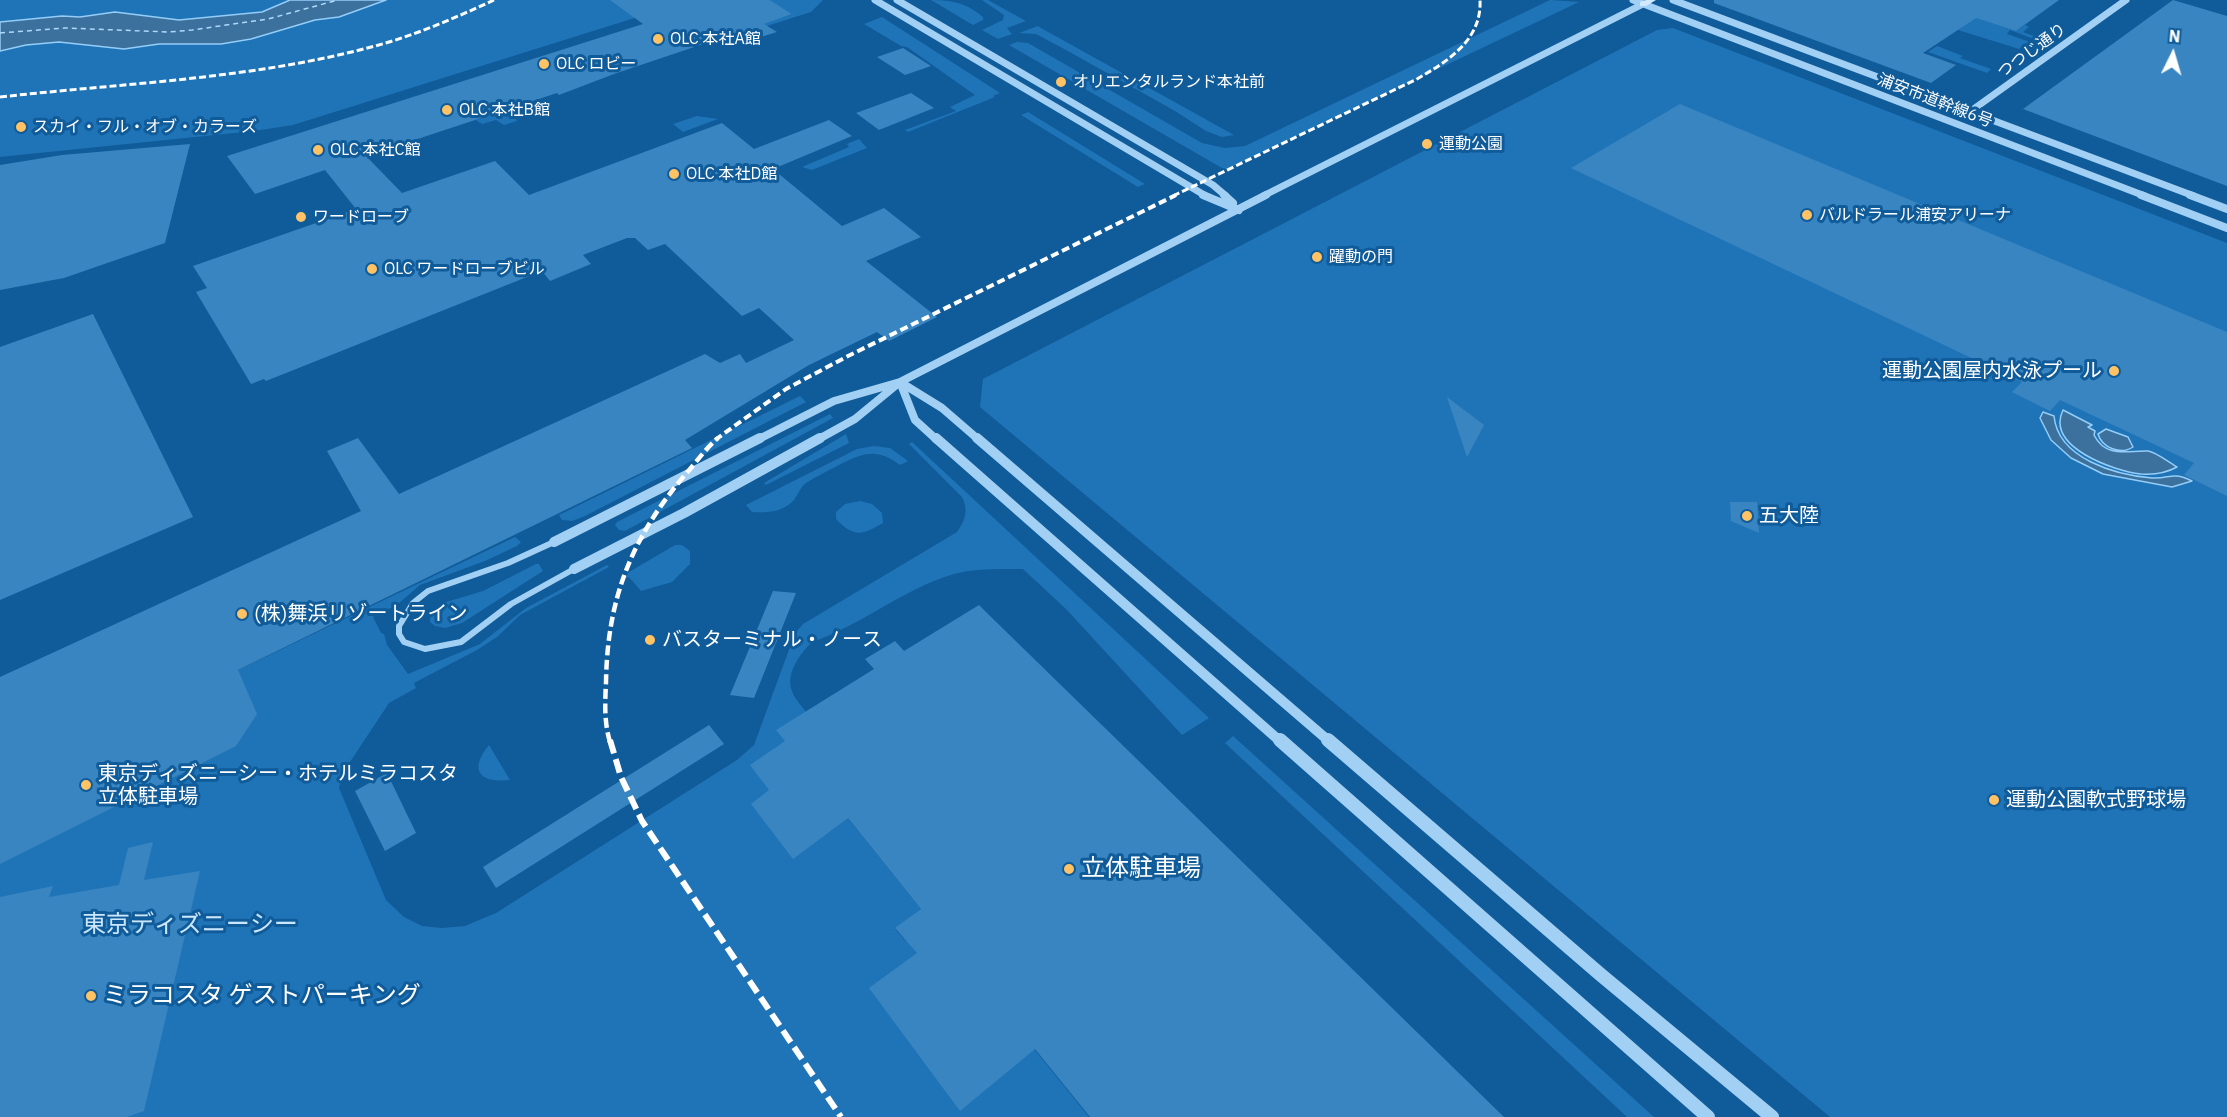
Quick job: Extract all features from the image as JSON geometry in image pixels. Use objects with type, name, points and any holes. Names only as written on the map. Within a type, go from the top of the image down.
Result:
[{"type":"main road","points":[[1643,4],[1652,0]]},
{"type":"street","points":[[875,0],[1198,193],[1239,210]]},
{"type":"street","points":[[897,0],[1213,185],[1239,210]]},
{"type":"street","name":"浦安市道幹線6号","points":[[1633,0],[2227,228]]},
{"type":"street","name":"浦安市道幹線6号","points":[[1673,0],[2227,209]]},
{"type":"street","name":"つつじ通り","points":[[1953,123],[2127,0]]},
{"type":"street","points":[[1643,4],[961,349],[900,382],[855,419],[511,604],[461,642],[425,649],[404,642],[399,634],[399,626],[413,603],[428,591],[508,563],[554,542],[834,401],[900,382],[942,408],[1592,967],[1772,1117]]},
{"type":"street","points":[[900,382],[915,420],[1708,1117]]},
{"type":"green space","points":[[0,0],[692,0],[293,125],[0,157]]},
{"type":"green space","points":[[770,0],[823,0],[811,12],[729,38],[727,36],[792,14]]},
{"type":"green space","points":[[931,0],[965,5],[983,17],[983,20],[973,25]]},
{"type":"green space","points":[[982,0],[988,0],[1026,21],[1007,28],[1012,34],[998,39],[982,30],[1003,20],[1004,15]]},
{"type":"green space","points":[[1550,0],[1579,2],[1227,169],[1009,45],[1017,42],[1028,43],[1202,143],[1225,148],[1245,146]]},
{"type":"green space","points":[[1923,0],[2016,31],[2025,25],[2029,27],[2023,32],[2037,37],[2034,39],[2010,30],[2007,34],[2030,42],[2019,49],[1958,30]]},
{"type":"green space","points":[[882,17],[1000,93],[908,132],[905,130],[956,111],[950,107],[975,95],[907,47],[901,46],[864,24]]},
{"type":"green space","points":[[1038,26],[1234,135],[1222,137],[1206,131],[1175,111],[1036,34],[1019,33]]},
{"type":"green space","points":[[1673,28],[2227,243],[2227,1117],[1830,1117],[980,407],[983,379],[1657,30]]},
{"type":"green space","points":[[1937,46],[1963,56],[1960,58],[1991,69],[1987,73],[1928,52]]},
{"type":"green space","points":[[516,107],[521,111],[515,116],[517,121],[504,125],[496,120],[482,124],[476,120]]},
{"type":"green space","points":[[1028,112],[1145,184],[1138,187],[1021,115]]},
{"type":"green space","points":[[697,116],[718,119],[683,132],[673,124]]},
{"type":"green space","points":[[859,139],[867,148],[812,170],[802,167],[849,147],[847,144]]},
{"type":"green space","points":[[800,396],[806,402],[585,516],[572,521],[562,520],[559,515]]},
{"type":"green space","points":[[830,414],[833,418],[625,531],[619,530],[615,525],[617,522]]},
{"type":"green space","points":[[846,434],[849,443],[766,485],[764,483]]},
{"type":"green space","name":"東京ディズニーシー","points":[[912,442],[1209,718],[1182,735],[1066,609],[1023,569],[971,571],[936,580],[900,597],[848,627],[812,642],[792,670],[790,684],[792,691],[806,712],[777,730],[921,909],[895,929],[906,941],[932,922],[1089,1117],[0,1117],[0,788],[515,537],[521,542],[517,546],[485,561],[420,585],[398,604],[373,617],[381,633],[384,634],[387,645],[408,674],[480,644],[526,608],[607,565],[609,567],[520,615],[497,637],[477,650],[414,683],[416,688],[389,703],[342,774],[339,788],[386,900],[404,917],[422,926],[442,928],[465,926],[496,913],[737,760],[754,745],[790,647],[803,624],[957,532],[965,515],[962,497],[909,444]]},
{"type":"green space","points":[[874,446],[890,448],[908,461],[900,465],[883,455],[860,456],[806,483],[792,502],[784,508],[768,512],[752,512],[746,505],[857,449]]},
{"type":"green space","points":[[860,501],[872,504],[882,513],[883,523],[858,533],[842,525],[836,519],[836,512],[845,504]]},
{"type":"green space","points":[[675,545],[682,545],[690,551],[690,564],[672,582],[641,591],[629,577],[626,578],[629,572]]},
{"type":"green space","points":[[539,564],[543,571],[462,623],[445,628],[435,626],[430,622],[430,616],[434,610],[443,603],[483,591]]},
{"type":"green space","points":[[1233,736],[1654,1117],[1627,1117],[1225,743]]},
{"type":"green space","points":[[489,745],[510,780],[491,779],[480,773],[479,762]]},
{"type":"shaded area","points":[[290,0],[386,0],[339,17],[315,20],[251,39],[221,44],[159,44],[124,49],[59,42],[26,45],[0,51],[0,22],[62,16],[80,17],[115,12],[179,20],[262,12]]},
{"type":"shaded area","points":[[2063,410],[2092,425],[2088,427],[2095,431],[2094,435],[2099,443],[2111,450],[2118,452],[2148,451],[2159,455],[2177,467],[2160,473],[2141,474],[2115,468],[2085,455],[2064,435],[2060,423]]},
{"type":"shaded area","points":[[2043,412],[2054,416],[2058,431],[2066,443],[2077,454],[2091,462],[2122,473],[2152,478],[2175,476],[2192,481],[2172,487],[2103,474],[2071,458],[2051,440],[2040,418]]},
{"type":"shaded area","points":[[2106,429],[2128,437],[2133,447],[2118,450],[2103,443],[2098,434]]},
{"type":"building","points":[[610,0],[770,0],[792,14],[764,24],[777,32],[745,42],[733,34],[559,95],[557,93],[366,156],[402,193],[495,161],[529,195],[722,123],[754,149],[829,120],[852,136],[773,169],[842,226],[884,208],[921,237],[866,261],[937,317],[889,341],[877,332],[809,365],[685,440],[692,448],[238,670],[257,714],[236,746],[0,864],[0,677],[361,511],[327,451],[358,438],[399,494],[705,354],[720,363],[740,354],[746,363],[794,340],[759,308],[742,316],[665,244],[648,250],[635,238],[627,238],[583,255],[591,264],[550,281],[542,271],[266,381],[264,379],[251,384],[196,292],[207,288],[193,266],[356,209],[325,170],[255,194],[227,156],[643,24]]},
{"type":"building","points":[[1714,0],[2059,0],[2016,31],[1976,18],[1923,53],[1956,65],[1931,83],[1714,3]]},
{"type":"building","points":[[2173,0],[2227,16],[2227,186],[2023,109]]},
{"type":"building","points":[[903,48],[931,66],[905,75],[877,57]]},
{"type":"building","points":[[911,93],[934,108],[879,130],[856,113]]},
{"type":"building","points":[[1680,104],[2227,332],[2227,496],[2184,475],[2194,463],[2060,400],[2050,411],[2012,392],[2022,382],[1571,168]]},
{"type":"building","points":[[190,144],[165,243],[64,278],[0,290],[0,165],[62,155]]},
{"type":"building","points":[[93,314],[193,517],[0,600],[0,347]]},
{"type":"building","points":[[1447,397],[1484,425],[1467,457]]},
{"type":"building","points":[[1730,502],[1757,502],[1759,533],[1731,521]]},
{"type":"building","points":[[773,591],[796,593],[754,698],[730,695]]},
{"type":"building","name":"立体駐車場","points":[[979,605],[1504,1117],[1090,1117],[1035,1049],[960,1111],[869,988],[917,953],[895,928],[921,909],[848,818],[793,859],[751,804],[769,790],[750,765],[785,741],[776,730],[874,669],[865,659],[895,641],[904,651]]},
{"type":"building","points":[[709,725],[724,744],[496,888],[483,867]]},
{"type":"building","points":[[387,773],[416,833],[385,851],[355,791]]},
{"type":"building","name":"ミラコスタ ゲストパーキング","points":[[153,842],[144,880],[200,871],[144,1111],[127,1117],[0,1117],[0,897],[53,886],[49,897],[119,885],[128,848]]},
{"type":"ferry route","points":[[0,33],[65,28],[169,32],[192,30],[268,19],[338,0]]},
{"type":"railway","points":[[0,97],[189,79],[329,57],[405,37],[494,0]]},
{"type":"railway","points":[[1173,196],[1429,72],[1451,57],[1469,38],[1479,14],[1480,0]]},
{"type":"railway","points":[[715,440],[786,389],[848,356],[1176,195]]},
{"type":"railway","points":[[610,742],[605,713],[607,653],[617,598],[626,572],[636,547],[665,500],[718,438]]},
{"type":"railway","points":[[610,740],[621,777],[642,821],[841,1117]]},
{"type":"place","name":"OLC 本社A館","points":[[658,39]]},
{"type":"place","name":"OLC ロビー","points":[[544,64]]},
{"type":"place","name":"オリエンタルランド本社前","points":[[1061,82]]},
{"type":"place","name":"OLC 本社B館","points":[[447,110]]},
{"type":"place","name":"スカイ・フル・オブ・カラーズ","points":[[21,127]]},
{"type":"place","name":"運動公園","points":[[1427,144]]},
{"type":"place","name":"OLC 本社C館","points":[[318,150]]},
{"type":"place","name":"OLC 本社D館","points":[[674,174]]},
{"type":"place","name":"バルドラール浦安アリーナ","points":[[1807,215]]},
{"type":"place","name":"ワードローブ","points":[[301,217]]},
{"type":"place","name":"躍動の門","points":[[1317,257]]},
{"type":"place","name":"OLC ワードローブビル","points":[[372,269]]},
{"type":"place","name":"運動公園屋内水泳プール","points":[[2114,371]]},
{"type":"place","name":"五大陸","points":[[1747,516]]},
{"type":"place","name":"(株)舞浜リゾートライン","points":[[242,614]]},
{"type":"place","name":"バスターミナル・ノース","points":[[650,640]]},
{"type":"place","name":"東京ディズニーシー・ホテルミラコスタ 立体駐車場","points":[[86,785]]},
{"type":"place","name":"運動公園軟式野球場","points":[[1994,800]]},
{"type":"place","name":"立体駐車場","points":[[1069,869]]},
{"type":"place","name":"ミラコスタ ゲストパーキング","points":[[91,996]]}]
